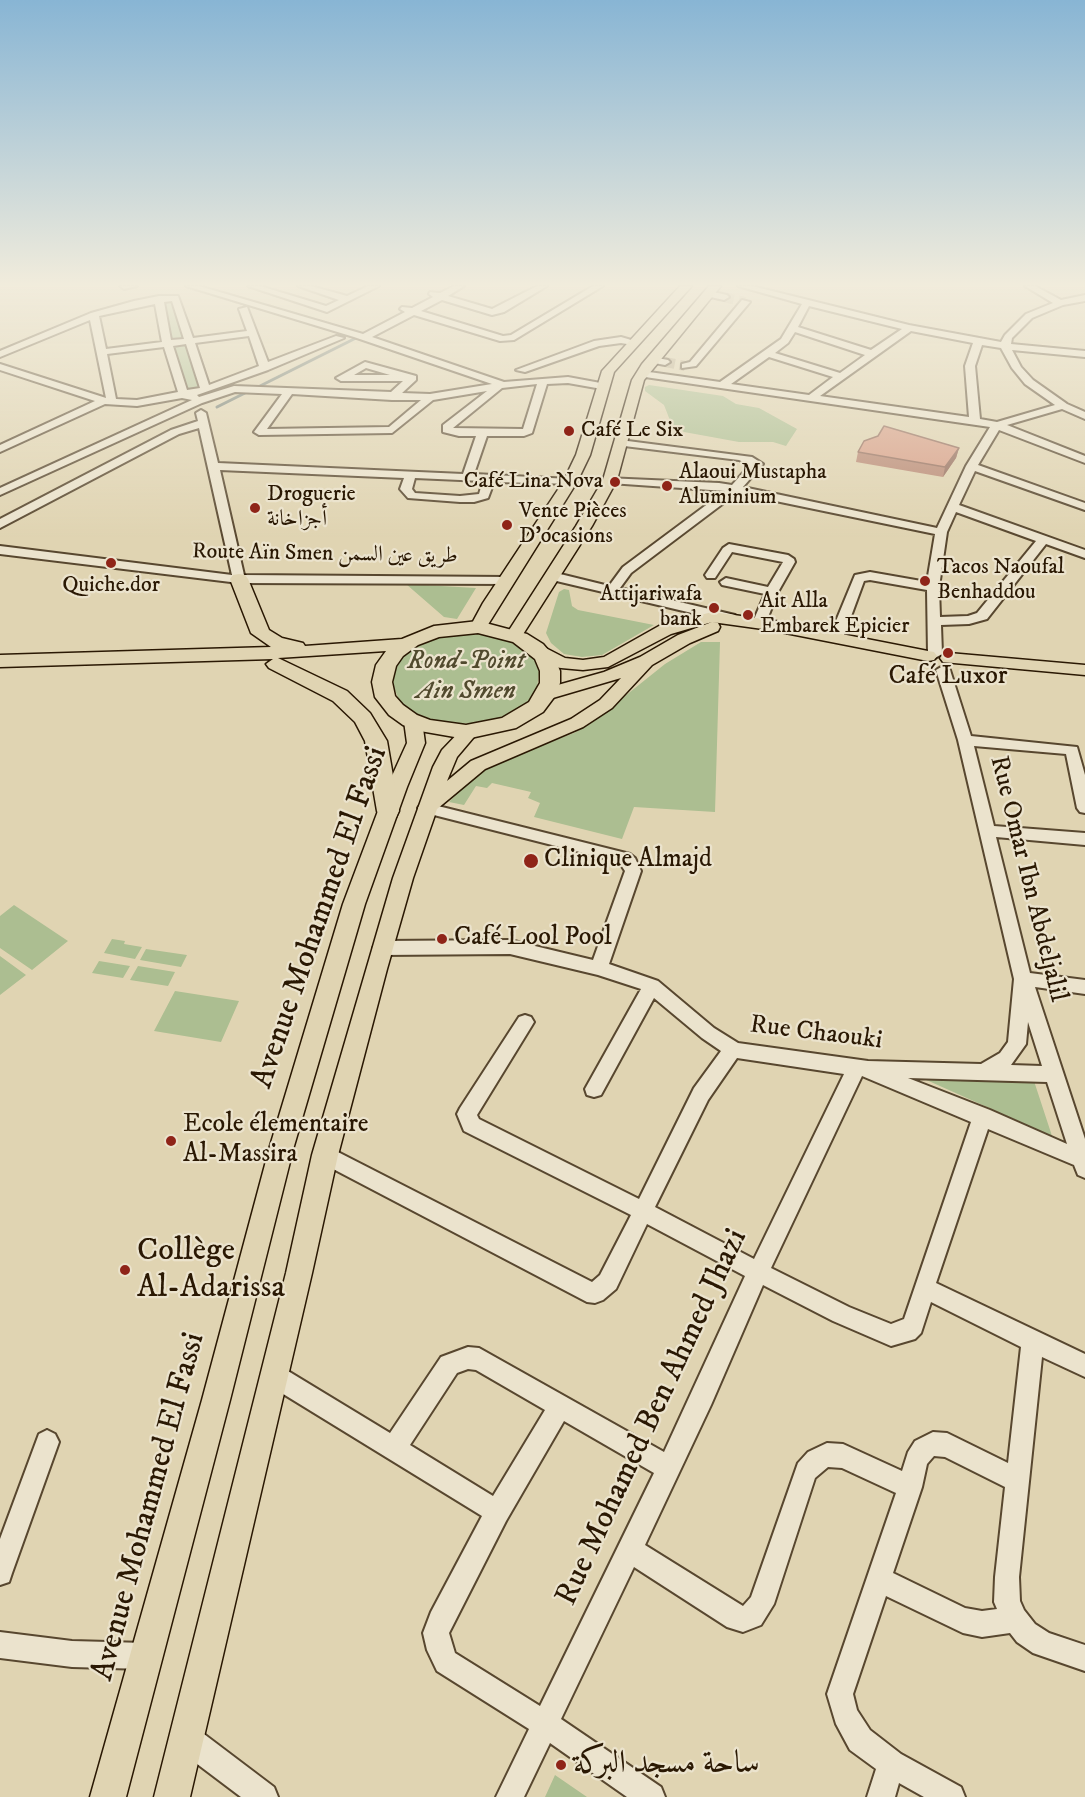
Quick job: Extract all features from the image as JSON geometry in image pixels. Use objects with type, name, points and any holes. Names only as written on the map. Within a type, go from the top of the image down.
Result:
[{"type":"highway","points":[[239,579],[261,633],[275,642],[313,651]]},
{"type":"highway","points":[[229,655],[241,644],[246,629],[239,579]]},
{"type":"highway","points":[[478,627],[514,635],[536,648],[544,657],[550,679],[546,693],[536,707],[518,719],[494,728],[470,731],[442,730],[413,721],[396,710],[387,699],[382,687],[383,672],[391,657],[407,644],[440,630],[478,627]]},
{"type":"highway","points":[[0,661],[229,655],[407,644]]},
{"type":"highway","points":[[0,674],[352,663],[383,672]]},
{"type":"highway","points":[[276,664],[315,681],[340,696],[363,718],[376,741],[388,811]]},
{"type":"main road","points":[[478,627],[570,482],[583,455],[608,370]]},
{"type":"main road","points":[[514,635],[610,480],[642,374],[647,370]]},
{"type":"main road","points":[[536,648],[561,663],[608,662],[665,630],[694,620],[712,617],[836,638],[939,661],[1085,670]]},
{"type":"main road","points":[[546,693],[610,676],[646,661],[708,628],[722,626],[939,661],[1085,678]]},
{"type":"main road","points":[[426,808],[478,765],[577,723],[606,704],[646,661]]},
{"type":"main road","name":"Avenue Mohammed El Fassi","points":[[108,1797],[144,1656],[216,1400],[314,1035],[354,904],[416,743],[413,721]]},
{"type":"main road","points":[[172,1797],[275,1376],[325,1155],[382,948],[426,808],[446,758],[470,731]]},
{"type":"street","points":[[9,370],[108,401],[137,404],[184,396],[200,396],[239,388],[288,393],[430,397],[543,381],[568,380],[602,386]]},
{"type":"street","points":[[105,370],[108,401]]},
{"type":"street","points":[[175,370],[184,396]]},
{"type":"street","points":[[195,370],[203,423],[239,579]]},
{"type":"street","points":[[0,492],[200,396],[263,370]]},
{"type":"street","points":[[355,370],[341,378],[412,378]]},
{"type":"street","points":[[385,370],[412,378]]},
{"type":"street","points":[[460,370],[504,385]]},
{"type":"street","points":[[722,386],[744,370]]},
{"type":"street","points":[[819,370],[842,377]]},
{"type":"street","points":[[811,398],[852,370]]},
{"type":"street","points":[[970,370],[975,421]]},
{"type":"street","points":[[1019,370],[1029,382],[1063,406],[1085,416]]},
{"type":"street","points":[[642,374],[975,421],[997,426],[1085,460]]},
{"type":"street","points":[[392,397],[412,378]]},
{"type":"street","points":[[504,385],[488,394],[446,428],[450,433],[520,434],[528,431],[543,381]]},
{"type":"street","points":[[288,393],[259,432],[392,430],[430,397]]},
{"type":"street","points":[[0,449],[108,401]]},
{"type":"street","points":[[997,426],[1063,406]]},
{"type":"street","points":[[0,524],[181,430],[203,423]]},
{"type":"street","name":"Rue Omar Ibn Abdeljalil","points":[[997,426],[972,466],[941,532],[933,587],[933,621],[939,661],[965,740],[1023,979],[1055,1074],[1077,1114],[1084,1164]]},
{"type":"street","points":[[468,477],[482,434]]},
{"type":"street","points":[[611,591],[627,570],[735,489],[741,479],[756,467],[754,461],[739,457],[621,443]]},
{"type":"street","points":[[214,465],[570,482]]},
{"type":"street","points":[[972,466],[1085,507]]},
{"type":"street","points":[[410,475],[406,489],[412,496],[451,499],[480,498],[486,492],[490,478]]},
{"type":"street","points":[[610,480],[710,485],[941,532]]},
{"type":"street","points":[[953,507],[1085,554]]},
{"type":"street","points":[[933,621],[969,620],[982,616],[1043,540]]},
{"type":"street","points":[[552,576],[752,622],[789,562],[788,559],[731,548],[728,549],[711,575]]},
{"type":"street","name":"Route Aïn Smen طريق عين السمن","points":[[0,550],[239,579],[507,581]]},
{"type":"street","points":[[836,638],[858,578],[870,576],[933,587]]},
{"type":"street","points":[[726,582],[772,592]]},
{"type":"street","points":[[965,740],[1078,751],[1085,808]]},
{"type":"street","points":[[426,808],[629,861],[633,871],[599,968]]},
{"type":"street","points":[[987,831],[1085,839]]},
{"type":"street","name":"Rue Chaouki","points":[[382,948],[510,947],[599,968],[652,986],[665,995],[690,1021],[733,1049],[752,1054],[862,1068],[1055,1074]]},
{"type":"street","points":[[984,1071],[1007,1058],[1017,1044],[1023,979],[1085,987]]},
{"type":"street","points":[[594,1089],[652,986]]},
{"type":"street","points":[[525,1022],[467,1114],[476,1129],[643,1210],[841,1314],[891,1335],[908,1331],[913,1325],[983,1116]]},
{"type":"street","points":[[325,1155],[587,1292],[594,1293],[608,1282],[701,1094],[733,1049]]},
{"type":"street","points":[[862,1068],[983,1116],[1084,1164]]},
{"type":"street","name":"Rue Mohamed Ben Ahmed Jhazi","points":[[510,1797],[669,1468],[758,1272],[862,1068]]},
{"type":"street","points":[[924,1288],[1085,1366]]},
{"type":"street","points":[[1033,1342],[1007,1577],[1007,1602],[1015,1619],[1026,1633],[1042,1644],[1085,1658]]},
{"type":"street","points":[[394,1448],[449,1365],[468,1358],[478,1359],[669,1468]]},
{"type":"street","points":[[275,1376],[496,1512]]},
{"type":"street","points":[[560,1406],[496,1512],[436,1633],[446,1662],[545,1724],[651,1797]]},
{"type":"street","points":[[0,1573],[47,1442]]},
{"type":"street","points":[[951,1797],[891,1764],[860,1740],[845,1714],[840,1694],[910,1487],[916,1460],[923,1449],[933,1444],[947,1445],[1017,1480]]},
{"type":"street","points":[[629,1549],[736,1618],[743,1619],[752,1616],[761,1604],[806,1471],[816,1460],[827,1455],[843,1456],[910,1487]]},
{"type":"street","points":[[878,1579],[963,1620],[982,1624],[1015,1619]]},
{"type":"street","points":[[0,1645],[72,1654],[144,1656]]},
{"type":"street","points":[[186,1738],[264,1797]]},
{"type":"street","points":[[881,1797],[891,1764]]},
{"type":"green space","points":[[177,370],[196,370],[201,387],[185,390]]},
{"type":"green space","points":[[649,385],[723,396],[736,404],[759,408],[797,429],[786,446],[773,442],[739,442],[684,432],[671,423],[664,405],[645,391],[645,387]]},
{"type":"green space","points":[[406,584],[476,588],[457,619],[444,617]]},
{"type":"green space","points":[[564,589],[569,590],[572,606],[578,610],[654,625],[602,655],[582,657],[564,654],[551,643],[546,633],[559,592]]},
{"type":"green space","name":"Rond-Point Ain Smen","points":[[479,633],[501,637],[519,645],[533,657],[539,672],[537,688],[527,703],[508,715],[484,722],[458,724],[433,720],[413,712],[399,700],[393,685],[394,671],[402,657],[416,646],[435,637]]},
{"type":"green space","points":[[701,642],[720,642],[715,812],[634,807],[622,839],[534,817],[540,803],[528,798],[531,792],[492,783],[487,788],[476,786],[464,805],[449,802],[468,782],[488,768],[574,733],[590,724],[665,664]]},
{"type":"green space","points":[[14,905],[68,941],[32,970],[0,948],[0,916]]},
{"type":"green space","points":[[112,939],[142,947],[135,959],[104,953]]},
{"type":"green space","points":[[146,949],[187,955],[181,967],[140,960]]},
{"type":"green space","points":[[0,956],[26,975],[0,995]]},
{"type":"green space","points":[[99,961],[130,966],[123,978],[92,973]]},
{"type":"green space","points":[[138,966],[175,972],[168,986],[130,980]]},
{"type":"green space","points":[[175,991],[239,1001],[221,1042],[154,1031]]},
{"type":"green space","points":[[913,1074],[1034,1081],[1052,1136]]},
{"type":"green space","points":[[555,1775],[587,1797],[545,1797]]},
{"type":"building","points":[[884,426],[959,448],[945,467],[858,452],[864,441],[878,436]]},
{"type":"waterway","points":[[260,386],[292,370]]},
{"type":"waterway","points":[[217,407],[245,393]]},
{"type":"place","name":"Café Le Six","points":[[569,431]]},
{"type":"place","name":"Café Lina Nova","points":[[615,482]]},
{"type":"place","name":"Alaoui Mustapha Aluminium","points":[[667,486]]},
{"type":"place","name":"Droguerie أجزاخانة","points":[[255,508]]},
{"type":"place","name":"Vente Pièces D'ocasions","points":[[507,525]]},
{"type":"place","name":"Quiche.dor","points":[[111,563]]},
{"type":"place","name":"Tacos Naoufal Benhaddou","points":[[925,581]]},
{"type":"place","name":"Attijariwafa bank","points":[[714,608]]},
{"type":"place","name":"Ait Alla Embarek Epicier","points":[[748,615]]},
{"type":"place","name":"Café Luxor","points":[[948,653]]},
{"type":"place","name":"Clinique Almajd","points":[[531,861]]},
{"type":"place","name":"Café Lool Pool","points":[[442,939]]},
{"type":"place","name":"Ecole élementaire Al-Massira","points":[[171,1141]]},
{"type":"place","name":"Collège Al-Adarissa","points":[[125,1270]]},
{"type":"place","name":"ساحة مسجد البركة","points":[[561,1765]]}]
